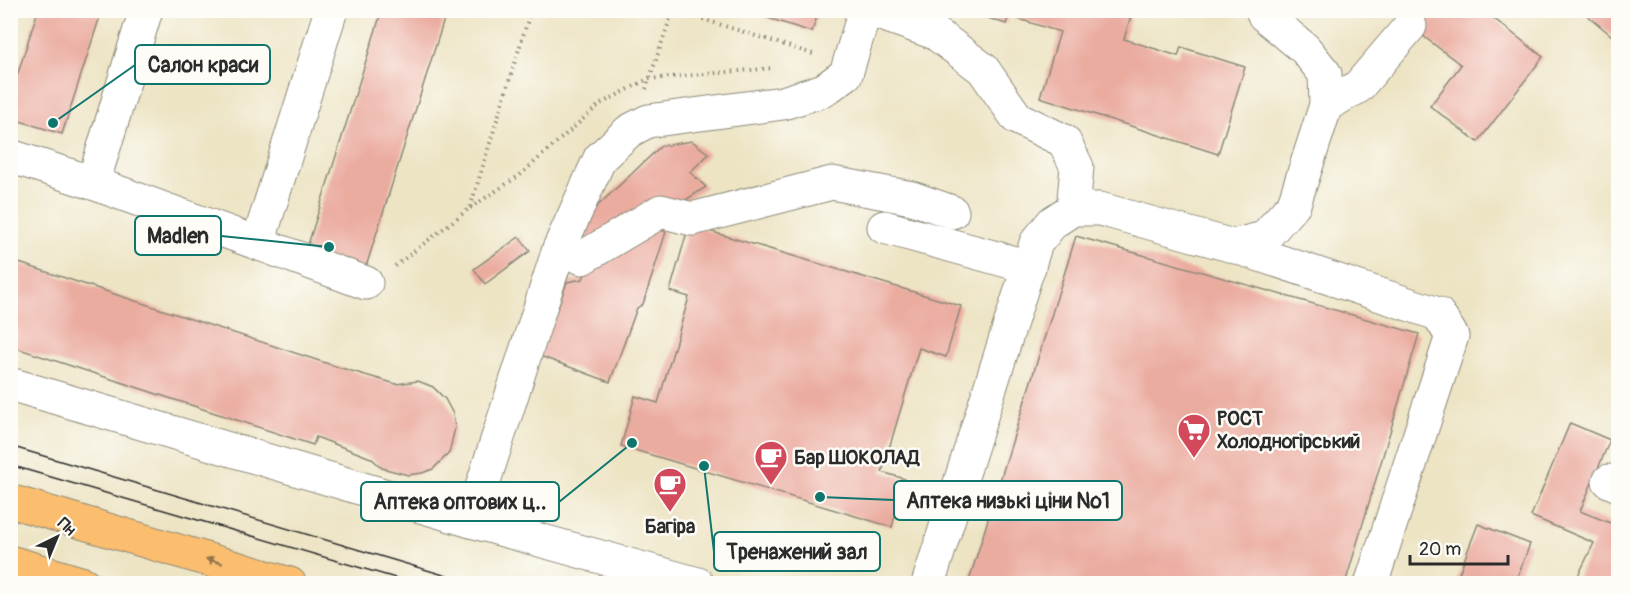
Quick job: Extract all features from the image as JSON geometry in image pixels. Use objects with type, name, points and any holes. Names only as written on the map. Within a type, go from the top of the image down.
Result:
[{"type":"main road","points":[[10,501],[290,584]]},
{"type":"main road","points":[[10,562],[84,584]]},
{"type":"street","points":[[93,183],[146,10]]},
{"type":"street","points":[[258,243],[331,10]]},
{"type":"street","points":[[471,521],[559,249],[600,158],[629,131],[648,121],[783,103],[824,90],[846,74],[868,10],[935,33],[983,69],[1017,118],[1064,141],[1077,167],[1073,209]]},
{"type":"street","points":[[1233,246],[1264,238],[1294,204],[1326,105],[1325,74],[1305,49],[1264,15],[1262,10]]},
{"type":"street","points":[[1326,105],[1358,87],[1410,26]]},
{"type":"street","points":[[10,156],[93,183],[366,283]]},
{"type":"street","points":[[559,249],[582,258],[661,211],[692,219],[832,183],[912,198],[952,212]]},
{"type":"street","points":[[928,584],[1036,243],[1053,222],[1073,209],[1100,209],[1233,246],[1438,314],[1452,336],[1371,584]]},
{"type":"street","points":[[884,227],[1029,267]]},
{"type":"street","points":[[10,384],[471,521],[698,584]]},
{"type":"path","points":[[366,283],[397,265],[470,208],[531,10]]},
{"type":"path","points":[[648,121],[644,102],[648,79],[673,10],[849,65]]},
{"type":"building","points":[[38,10],[102,10],[62,134],[10,118],[10,98]]},
{"type":"building","points":[[382,10],[447,10],[365,270],[306,251]]},
{"type":"building","points":[[756,10],[819,10],[812,32],[755,14]]},
{"type":"building","points":[[964,10],[1133,10],[1124,39],[1178,56],[1181,47],[1245,67],[1218,154],[1040,97],[1060,32],[1009,16],[1006,24]]},
{"type":"building","points":[[1389,10],[1483,10],[1543,57],[1478,142],[1430,106],[1461,65]]},
{"type":"building","points":[[1581,10],[1618,10],[1618,41]]},
{"type":"building","points":[[692,141],[709,154],[690,172],[706,187],[675,207],[574,244],[588,215],[661,146]]},
{"type":"building","points":[[645,224],[666,232],[643,304],[637,308],[610,382],[540,356],[567,282],[583,279],[593,253]]},
{"type":"building","points":[[689,225],[961,306],[946,357],[919,348],[882,472],[905,479],[892,527],[621,446],[635,396],[658,403],[689,297],[670,291]]},
{"type":"building","name":"РОСТ Холодногірський","points":[[1076,236],[1419,334],[1345,584],[968,584]]},
{"type":"building","points":[[519,237],[530,251],[485,284],[474,269]]},
{"type":"building","points":[[10,260],[338,367],[396,384],[418,381],[433,387],[445,399],[453,414],[455,428],[449,453],[433,469],[408,475],[382,468],[371,458],[316,437],[313,445],[10,346]]},
{"type":"building","points":[[1570,423],[1610,440],[1580,511],[1618,526],[1618,584],[1574,584],[1594,543],[1531,516]]},
{"type":"building","points":[[1478,524],[1530,544],[1515,584],[1455,584]]},
{"type":"tram line","points":[[10,446],[474,584]]},
{"type":"tram line","points":[[10,465],[416,584]]},
{"type":"place","name":"Салон краси","points":[[53,123]]},
{"type":"place","name":"Madlen","points":[[329,247]]},
{"type":"place","name":"Аптека оптових ц‥","points":[[632,443]]},
{"type":"place","name":"РОСТ Холодногірський","points":[[1194,459]]},
{"type":"place","name":"Тренажений зал","points":[[704,466]]},
{"type":"place","name":"Бар ШОКОЛАД","points":[[771,486]]},
{"type":"place","name":"Аптека низькі ціни №1","points":[[820,497]]},
{"type":"place","name":"Багіра","points":[[670,513]]}]
